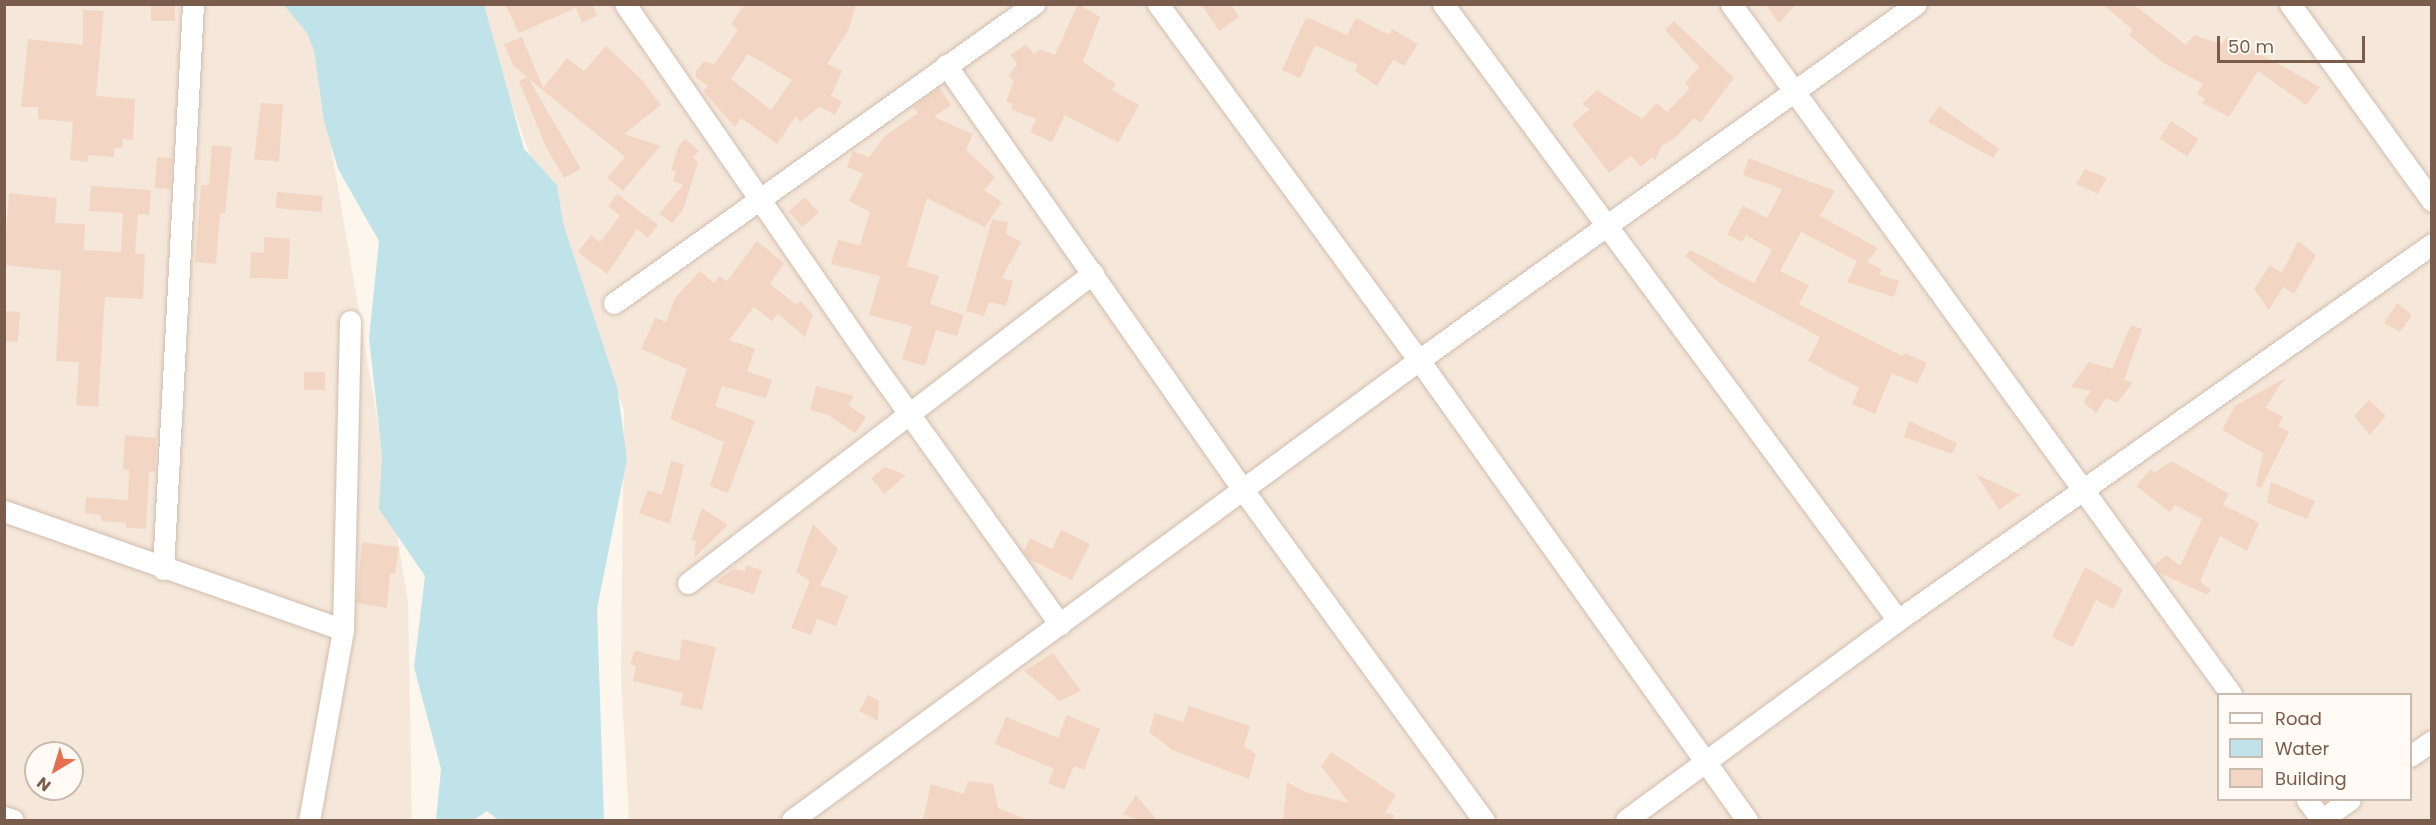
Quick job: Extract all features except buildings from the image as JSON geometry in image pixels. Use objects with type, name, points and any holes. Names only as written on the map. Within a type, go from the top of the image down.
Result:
[{"type":"street","points":[[163,569],[193,4]]},
{"type":"street","points":[[625,4],[758,199],[1060,625]]},
{"type":"street","points":[[614,303],[1034,4]]},
{"type":"street","points":[[1158,4],[1419,360],[1747,820]]},
{"type":"street","points":[[1443,4],[1898,620]]},
{"type":"street","points":[[1731,4],[2230,693]]},
{"type":"street","points":[[792,820],[1419,360],[1794,89],[1916,4]]},
{"type":"street","points":[[2290,4],[2432,201]]},
{"type":"street","points":[[946,65],[1243,490],[1484,820]]},
{"type":"street","points":[[1626,820],[1898,620],[2432,244]]},
{"type":"street","points":[[688,583],[1093,273]]},
{"type":"street","points":[[309,820],[343,630],[350,321]]},
{"type":"street","points":[[4,511],[163,569],[343,630]]},
{"type":"street","points":[[2412,755],[2432,741]]},
{"type":"street","points":[[2308,801],[2322,820],[2349,801]]},
{"type":"street","points":[[4,817],[13,820]]},
{"type":"shaded area","points":[[5,5],[307,5],[408,601],[412,820],[5,820]]},
{"type":"shaded area","points":[[475,5],[2431,5],[2431,820],[629,820],[621,678],[624,410]]},
{"type":"water","points":[[284,5],[484,5],[524,149],[557,185],[563,223],[617,387],[627,459],[597,609],[604,820],[498,820],[487,811],[474,820],[436,820],[441,769],[414,667],[425,576],[379,509],[382,455],[369,338],[379,241],[338,169],[324,121],[314,50],[307,33]]}]
